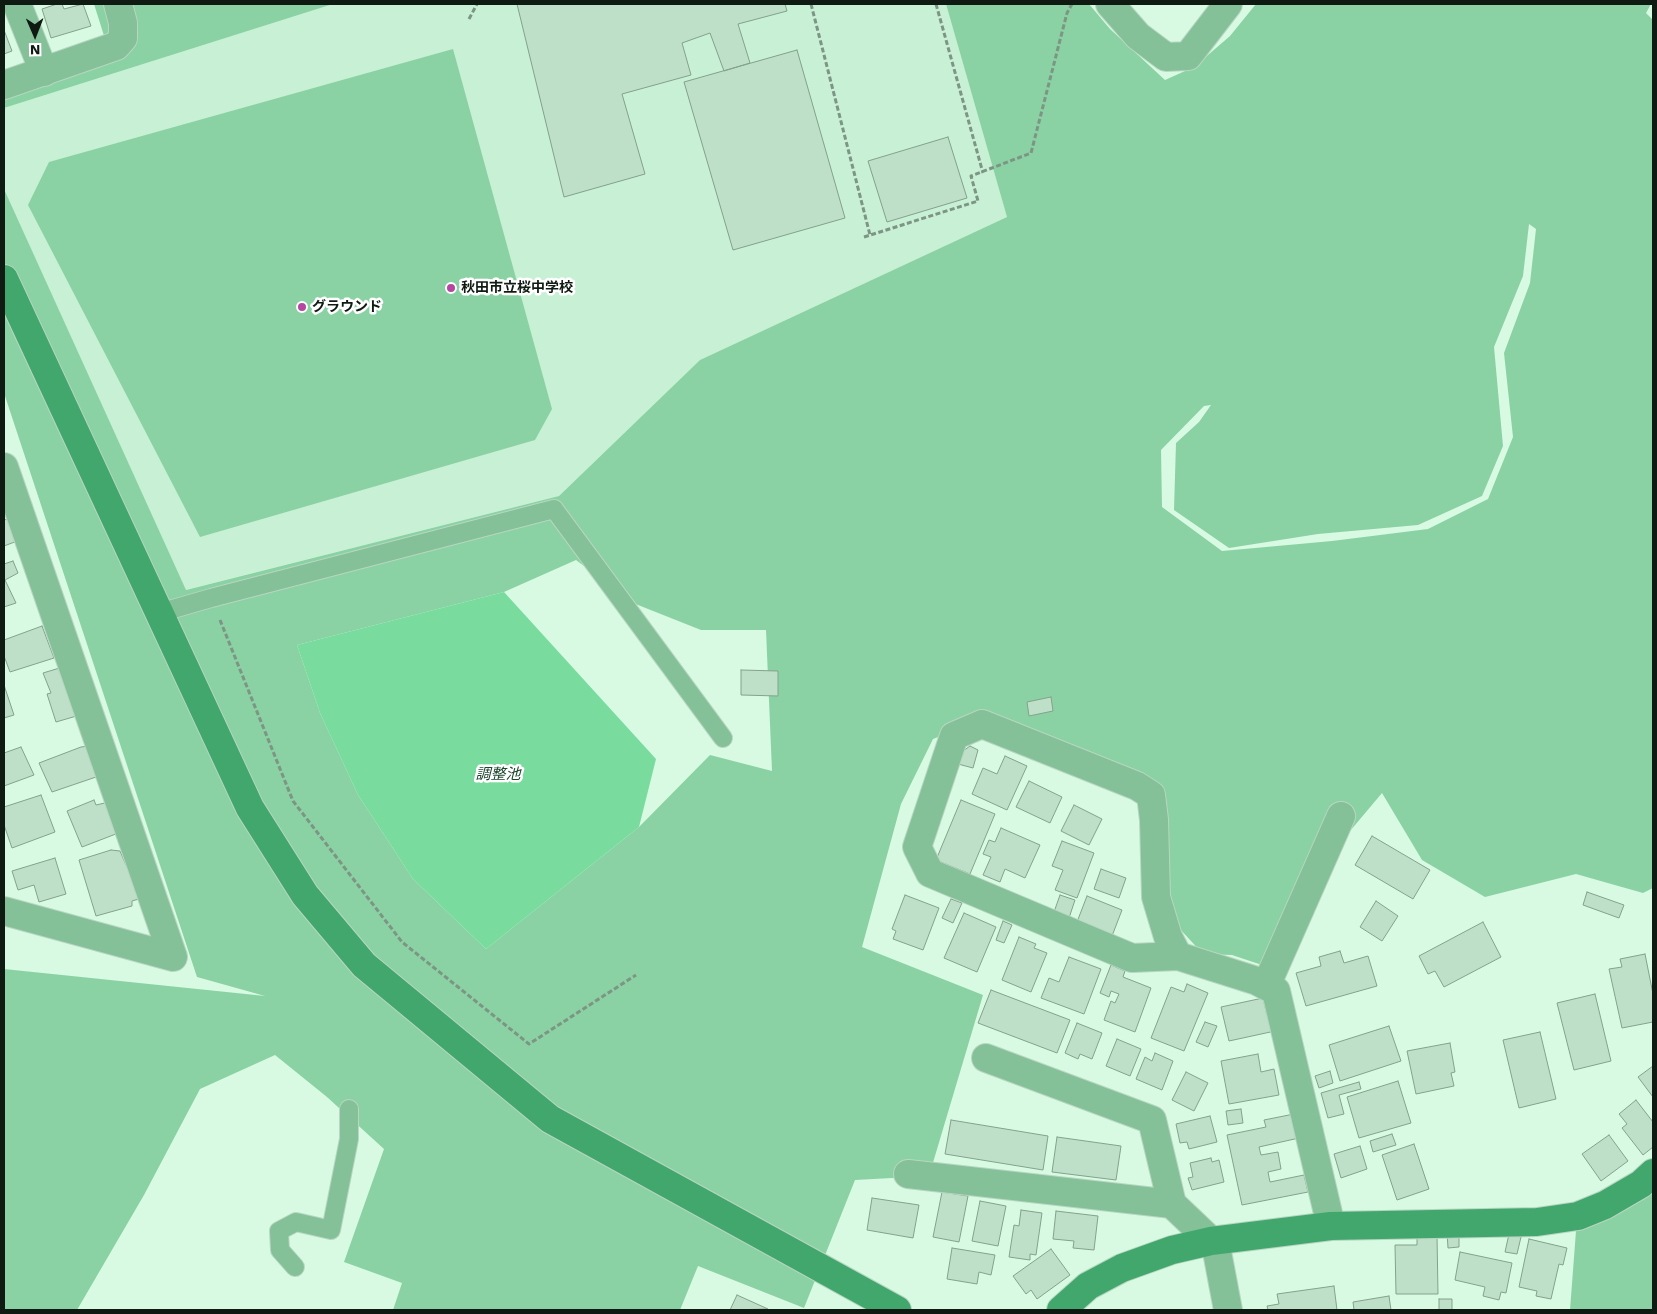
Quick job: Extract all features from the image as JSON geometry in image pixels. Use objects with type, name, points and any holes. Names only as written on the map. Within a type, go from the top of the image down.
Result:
[{"type":"street","points":[[17,4],[44,72]]},
{"type":"street","points":[[4,85],[116,46],[123,38],[123,23],[118,4]]},
{"type":"street","points":[[1110,4],[1138,36],[1166,57],[1188,56],[1228,4]]},
{"type":"street","points":[[5,286],[250,808],[305,895],[364,965],[550,1119],[897,1310]]},
{"type":"street","points":[[4,466],[173,957],[4,911]]},
{"type":"street","points":[[1178,956],[1168,937],[1156,897],[1152,796],[1137,786],[982,724],[954,736],[917,847],[930,873],[1132,958],[1178,956],[1257,980],[1276,991],[1331,1226]]},
{"type":"street","points":[[1266,986],[1341,816]]},
{"type":"street","points":[[986,1058],[1152,1120],[1172,1204],[1213,1241],[1228,1310]]},
{"type":"street","points":[[1061,1310],[1088,1286],[1122,1268],[1172,1250],[1213,1241],[1331,1226],[1537,1222],[1578,1216],[1605,1206],[1641,1184],[1653,1172]]},
{"type":"street","points":[[908,1174],[1172,1204]]},
{"type":"lane","points":[[159,614],[211,598],[554,509],[723,738]]},
{"type":"lane","points":[[295,1267],[280,1250],[279,1230],[296,1222],[331,1230],[349,1139],[348,1109]]},
{"type":"path","points":[[469,18],[477,4]]},
{"type":"path","points":[[811,4],[870,235]]},
{"type":"path","points":[[936,4],[982,172]]},
{"type":"path","points":[[864,237],[978,201],[971,176],[1031,154],[1067,13],[1072,4]]},
{"type":"path","points":[[211,598],[293,801],[402,942],[529,1044],[636,975]]},
{"type":"shaded area","points":[[94,4],[333,4],[4,108],[4,94],[111,58]]},
{"type":"shaded area","name":"秋田市立桜中学校","points":[[333,4],[946,4],[1007,217],[700,360],[559,496],[185,590],[4,189],[4,108]]},
{"type":"shaded area","points":[[946,4],[1089,4],[1110,29],[1165,80],[1194,67],[1230,36],[1256,4],[1651,4],[1646,13],[1653,20],[1653,888],[1643,893],[1576,874],[1485,897],[1422,860],[1382,793],[1329,856],[1277,970],[1232,955],[1203,954],[1167,915],[1155,782],[997,715],[933,739],[901,804],[862,947],[983,995],[929,1176],[855,1180],[804,1308],[698,1266],[680,1310],[393,1310],[402,1283],[344,1262],[384,1149],[327,1097],[275,1055],[200,1089],[144,1195],[77,1310],[4,1310],[4,969],[265,996],[197,977],[4,393],[4,189],[186,590],[559,496],[700,360],[1007,217]],"holes":[[[1529,224],[1536,229],[1530,283],[1504,353],[1513,437],[1488,499],[1428,529],[1332,541],[1222,551],[1162,507],[1161,450],[1204,406],[1211,405],[1199,422],[1176,443],[1174,510],[1229,548],[1318,534],[1418,525],[1482,496],[1503,446],[1494,347],[1523,276]],[[576,560],[633,603],[701,630],[766,630],[772,771],[710,755],[639,827],[486,949],[413,879],[358,795],[320,713],[297,645],[504,592]]]},
{"type":"shaded area","name":"グラウンド","points":[[453,49],[552,409],[535,440],[200,537],[28,205],[49,162]]},
{"type":"shaded area","points":[[1653,1191],[1653,1310],[1570,1310],[1576,1231]]},
{"type":"water","name":"調整池","points":[[504,592],[656,759],[639,827],[486,949],[413,879],[358,795],[320,713],[297,645]]},
{"type":"building","points":[[62,4],[64,9],[83,4],[91,26],[51,38],[42,9]]},
{"type":"building","points":[[517,4],[785,4],[787,11],[738,24],[750,63],[724,71],[710,33],[682,43],[691,75],[622,94],[645,174],[564,197]]},
{"type":"building","points":[[4,30],[12,51],[4,54]]},
{"type":"building","points":[[797,50],[845,218],[733,250],[684,82]]},
{"type":"building","points":[[948,137],[967,198],[887,222],[868,161]]},
{"type":"building","points":[[11,518],[20,540],[4,546],[4,520]]},
{"type":"building","points":[[13,561],[18,573],[5,580],[16,603],[4,607],[4,564]]},
{"type":"building","points":[[42,626],[54,658],[10,672],[4,656],[4,640]]},
{"type":"building","points":[[63,667],[80,715],[56,722],[47,694],[51,693],[43,673]]},
{"type":"building","points":[[741,670],[778,671],[778,696],[741,695]]},
{"type":"building","points":[[4,685],[14,715],[4,718]]},
{"type":"building","points":[[1051,697],[1053,711],[1029,716],[1027,702]]},
{"type":"building","points":[[89,746],[96,777],[52,792],[39,763],[81,747]]},
{"type":"building","points":[[970,746],[978,750],[973,768],[958,764],[963,751]]},
{"type":"building","points":[[21,747],[34,775],[4,786],[4,753]]},
{"type":"building","points":[[1005,756],[1027,766],[1007,810],[972,794],[983,768],[997,774]]},
{"type":"building","points":[[1029,781],[1062,797],[1050,823],[1016,807]]},
{"type":"building","points":[[41,795],[55,832],[12,848],[4,825],[4,807]]},
{"type":"building","points":[[94,800],[96,805],[109,802],[121,832],[82,847],[67,811]]},
{"type":"building","points":[[961,800],[995,814],[970,874],[936,860]]},
{"type":"building","points":[[1074,805],[1102,819],[1089,845],[1061,831]]},
{"type":"building","points":[[1001,828],[1040,845],[1025,878],[1005,869],[1000,882],[983,875],[991,857],[983,854],[989,840],[995,842]]},
{"type":"building","points":[[1372,836],[1430,870],[1413,899],[1355,865]]},
{"type":"building","points":[[1062,841],[1094,853],[1077,898],[1055,890],[1063,870],[1052,866]]},
{"type":"building","points":[[111,850],[120,851],[126,865],[131,865],[142,898],[132,901],[132,906],[96,916],[79,860]]},
{"type":"building","points":[[55,858],[66,894],[39,902],[34,885],[18,890],[12,871]]},
{"type":"building","points":[[1101,869],[1126,878],[1119,898],[1094,889]]},
{"type":"building","points":[[1587,892],[1624,905],[1619,918],[1583,905]]},
{"type":"building","points":[[905,895],[939,908],[923,950],[893,939],[896,931],[892,929]]},
{"type":"building","points":[[1060,895],[1075,900],[1069,918],[1054,912]]},
{"type":"building","points":[[1087,896],[1122,910],[1112,936],[1077,922]]},
{"type":"building","points":[[951,899],[962,903],[953,923],[942,918]]},
{"type":"building","points":[[1376,901],[1398,916],[1382,941],[1360,927]]},
{"type":"building","points":[[964,913],[996,927],[977,972],[944,958]]},
{"type":"building","points":[[1003,921],[1012,925],[1004,943],[996,940]]},
{"type":"building","points":[[1483,922],[1501,957],[1444,987],[1435,971],[1428,974],[1419,956]]},
{"type":"building","points":[[1019,937],[1036,944],[1034,948],[1047,953],[1031,992],[1002,980]]},
{"type":"building","points":[[1340,951],[1344,963],[1368,956],[1377,986],[1306,1006],[1296,973],[1321,966],[1319,957]]},
{"type":"building","points":[[1645,954],[1653,994],[1653,1022],[1622,1028],[1609,969],[1622,967],[1620,959]]},
{"type":"building","points":[[1069,957],[1101,969],[1084,1014],[1041,998],[1049,978],[1059,982]]},
{"type":"building","points":[[1111,965],[1125,971],[1123,977],[1151,988],[1135,1032],[1104,1020],[1111,1001],[1115,1003],[1119,994],[1111,991],[1109,997],[1100,993]]},
{"type":"building","points":[[1187,984],[1208,993],[1184,1051],[1151,1038],[1171,987],[1184,992]]},
{"type":"building","points":[[991,990],[1070,1020],[1057,1053],[978,1023]]},
{"type":"building","points":[[1595,994],[1611,1061],[1574,1070],[1557,1003]]},
{"type":"building","points":[[1263,998],[1267,1015],[1272,1014],[1275,1031],[1229,1041],[1221,1007]]},
{"type":"building","points":[[1205,1022],[1217,1026],[1208,1047],[1196,1042]]},
{"type":"building","points":[[1077,1023],[1102,1033],[1092,1059],[1080,1054],[1078,1059],[1065,1053]]},
{"type":"building","points":[[1389,1026],[1401,1061],[1340,1081],[1329,1045]]},
{"type":"building","points":[[1540,1032],[1556,1099],[1519,1108],[1503,1040]]},
{"type":"building","points":[[1117,1039],[1141,1049],[1130,1076],[1106,1066]]},
{"type":"building","points":[[1450,1043],[1455,1072],[1451,1073],[1454,1086],[1416,1094],[1407,1051]]},
{"type":"building","points":[[1155,1053],[1173,1061],[1162,1090],[1136,1079],[1145,1057],[1152,1061]]},
{"type":"building","points":[[1258,1054],[1261,1072],[1274,1069],[1279,1095],[1229,1104],[1221,1061]]},
{"type":"building","points":[[1653,1066],[1653,1097],[1638,1077]]},
{"type":"building","points":[[1330,1071],[1333,1083],[1319,1088],[1315,1076]]},
{"type":"building","points":[[1186,1072],[1208,1083],[1194,1111],[1172,1100]]},
{"type":"building","points":[[1398,1081],[1411,1123],[1359,1138],[1347,1097]]},
{"type":"building","points":[[1359,1082],[1361,1089],[1339,1095],[1344,1114],[1328,1118],[1321,1093]]},
{"type":"building","points":[[1636,1100],[1653,1122],[1653,1147],[1643,1155],[1622,1128],[1627,1124],[1619,1114]]},
{"type":"building","points":[[1241,1109],[1243,1123],[1228,1125],[1226,1111]]},
{"type":"building","points":[[1294,1114],[1299,1138],[1259,1147],[1261,1155],[1278,1152],[1281,1169],[1268,1172],[1270,1182],[1304,1175],[1308,1192],[1242,1205],[1227,1135],[1266,1127],[1264,1120]]},
{"type":"building","points":[[1210,1116],[1217,1142],[1189,1149],[1187,1142],[1180,1143],[1176,1124]]},
{"type":"building","points":[[951,1120],[1048,1136],[1043,1170],[945,1154]]},
{"type":"building","points":[[1392,1134],[1396,1145],[1373,1152],[1370,1141]]},
{"type":"building","points":[[1609,1135],[1628,1161],[1601,1181],[1582,1154]]},
{"type":"building","points":[[1057,1137],[1121,1146],[1116,1180],[1052,1172]]},
{"type":"building","points":[[1414,1144],[1429,1189],[1397,1200],[1382,1155]]},
{"type":"building","points":[[1360,1146],[1367,1169],[1341,1178],[1334,1154]]},
{"type":"building","points":[[1211,1158],[1212,1162],[1219,1160],[1224,1182],[1192,1190],[1188,1178],[1193,1177],[1190,1163]]},
{"type":"building","points":[[942,1192],[968,1196],[959,1242],[933,1237]]},
{"type":"building","points":[[872,1198],[919,1205],[913,1238],[867,1230]]},
{"type":"building","points":[[980,1201],[1006,1206],[998,1246],[972,1241]]},
{"type":"building","points":[[1021,1210],[1042,1213],[1036,1255],[1030,1254],[1030,1260],[1009,1257],[1014,1225],[1019,1226]]},
{"type":"building","points":[[1056,1211],[1098,1216],[1094,1250],[1073,1248],[1074,1241],[1053,1239]]},
{"type":"building","points":[[1447,1232],[1459,1232],[1459,1247],[1448,1248]]},
{"type":"building","points":[[1509,1234],[1521,1237],[1517,1254],[1505,1252]]},
{"type":"building","points":[[1417,1235],[1437,1235],[1438,1294],[1396,1294],[1395,1245],[1417,1245]]},
{"type":"building","points":[[1529,1239],[1567,1248],[1563,1265],[1559,1264],[1551,1299],[1536,1296],[1537,1291],[1519,1287]]},
{"type":"building","points":[[952,1248],[995,1255],[991,1275],[979,1272],[977,1284],[947,1279]]},
{"type":"building","points":[[1051,1249],[1070,1275],[1037,1299],[1031,1290],[1026,1294],[1013,1276]]},
{"type":"building","points":[[1460,1252],[1512,1263],[1506,1293],[1501,1292],[1499,1300],[1483,1296],[1485,1287],[1455,1280]]},
{"type":"building","points":[[1334,1286],[1337,1310],[1268,1310],[1267,1306],[1279,1304],[1277,1294]]},
{"type":"building","points":[[737,1295],[768,1309],[730,1310]]},
{"type":"building","points":[[1389,1296],[1391,1310],[1354,1310],[1353,1302]]},
{"type":"building","points":[[1439,1299],[1452,1299],[1452,1310],[1439,1310]]},
{"type":"place","name":"秋田市立桜中学校","points":[[451,288]]},
{"type":"place","name":"グラウンド","points":[[302,307]]}]
